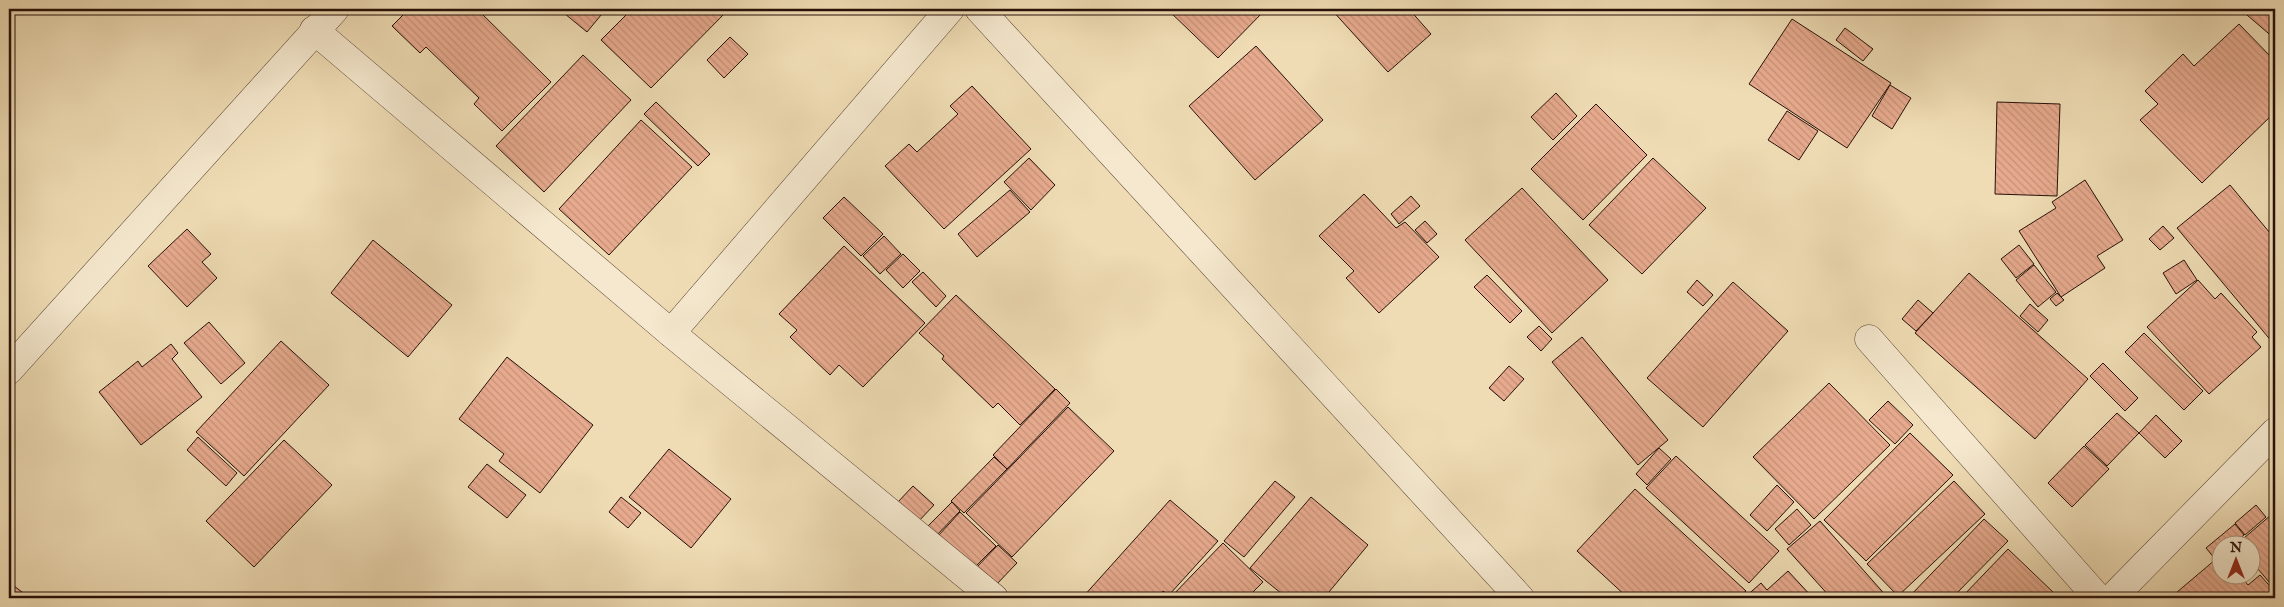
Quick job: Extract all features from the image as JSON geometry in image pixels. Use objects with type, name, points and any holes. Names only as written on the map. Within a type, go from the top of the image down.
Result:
[{"type":"street","points":[[9,370],[314,30],[335,9]]},
{"type":"street","points":[[671,333],[950,9]]},
{"type":"street","points":[[979,9],[1520,598]]},
{"type":"street","points":[[314,30],[671,333],[994,598]]},
{"type":"street","points":[[1869,338],[2098,598]]},
{"type":"street","points":[[2112,598],[2275,432]]},
{"type":"building","points":[[409,9],[477,9],[551,82],[502,131],[474,104],[479,98],[426,47],[420,53],[392,26]]},
{"type":"building","points":[[559,9],[606,9],[587,32]]},
{"type":"building","points":[[632,9],[729,9],[651,88],[601,40]]},
{"type":"building","points":[[1167,9],[1266,9],[1218,58]]},
{"type":"building","points":[[1331,9],[1409,9],[1431,34],[1388,72]]},
{"type":"building","points":[[2240,9],[2275,9],[2275,39]]},
{"type":"building","points":[[1792,19],[1891,83],[1847,148],[1749,84]]},
{"type":"building","points":[[2239,24],[2275,61],[2275,112],[2202,183],[2140,120],[2158,104],[2145,91],[2183,54],[2194,66]]},
{"type":"building","points":[[1845,28],[1873,49],[1863,61],[1836,40]]},
{"type":"building","points":[[730,37],[748,54],[724,78],[707,60]]},
{"type":"building","points":[[1256,46],[1323,120],[1255,180],[1189,106]]},
{"type":"building","points":[[583,55],[631,100],[544,192],[496,146]]},
{"type":"building","points":[[1890,85],[1911,98],[1892,129],[1872,116]]},
{"type":"building","points":[[972,86],[1031,149],[944,229],[885,166],[909,144],[917,152],[958,114],[950,106]]},
{"type":"building","points":[[1556,93],[1577,116],[1553,140],[1531,117]]},
{"type":"building","points":[[656,102],[710,154],[698,166],[644,114]]},
{"type":"building","points":[[1997,102],[2060,104],[2057,196],[1995,194]]},
{"type":"building","points":[[1596,104],[1647,155],[1583,220],[1531,169]]},
{"type":"building","points":[[1787,111],[1818,131],[1799,160],[1768,140]]},
{"type":"building","points":[[641,120],[692,167],[609,255],[559,209]]},
{"type":"building","points":[[1029,158],[1055,185],[1031,210],[1004,182]]},
{"type":"building","points":[[1653,158],[1706,208],[1642,274],[1589,225]]},
{"type":"building","points":[[2085,180],[2123,240],[2097,256],[2105,268],[2061,297],[2019,231],[2056,208],[2052,202]]},
{"type":"building","points":[[2230,185],[2275,239],[2275,341],[2273,343],[2177,228]]},
{"type":"building","points":[[1522,188],[1608,280],[1552,333],[1465,240]]},
{"type":"building","points":[[1010,190],[1030,212],[977,257],[958,234]]},
{"type":"building","points":[[1364,194],[1396,228],[1405,222],[1439,257],[1379,313],[1346,278],[1354,271],[1319,236]]},
{"type":"building","points":[[1411,196],[1420,206],[1399,224],[1391,214]]},
{"type":"building","points":[[844,197],[883,234],[861,256],[823,218]]},
{"type":"building","points":[[1425,221],[1437,234],[1427,243],[1415,230]]},
{"type":"building","points":[[2163,226],[2174,238],[2160,250],[2149,239]]},
{"type":"building","points":[[187,229],[211,254],[202,262],[217,278],[187,307],[148,266]]},
{"type":"building","points":[[884,236],[901,254],[880,274],[863,256]]},
{"type":"building","points":[[373,240],[452,305],[408,357],[331,293]]},
{"type":"building","points":[[2019,245],[2034,264],[2016,278],[2001,259]]},
{"type":"building","points":[[844,246],[925,323],[863,387],[839,365],[830,375],[790,337],[797,330],[779,314]]},
{"type":"building","points":[[903,254],[920,271],[903,288],[886,270]]},
{"type":"building","points":[[2184,260],[2197,280],[2176,294],[2163,273]]},
{"type":"building","points":[[2034,265],[2056,292],[2038,307],[2016,280]]},
{"type":"building","points":[[923,272],[946,296],[936,307],[912,282]]},
{"type":"building","points":[[1969,273],[2088,379],[2035,439],[1915,333]]},
{"type":"building","points":[[1487,275],[1522,311],[1510,323],[1474,287]]},
{"type":"building","points":[[1697,280],[1713,295],[1703,306],[1687,292]]},
{"type":"building","points":[[2198,280],[2215,299],[2221,293],[2257,332],[2252,337],[2261,347],[2209,394],[2147,327]]},
{"type":"building","points":[[1733,282],[1788,331],[1703,427],[1647,378]]},
{"type":"building","points":[[2057,293],[2064,300],[2056,306],[2050,299]]},
{"type":"building","points":[[956,295],[1055,389],[1020,425],[998,403],[993,408],[942,359],[944,356],[919,333]]},
{"type":"building","points":[[1918,300],[1933,313],[1916,331],[1902,319]]},
{"type":"building","points":[[2030,304],[2048,320],[2038,332],[2020,316]]},
{"type":"building","points":[[209,322],[245,363],[221,384],[184,343]]},
{"type":"building","points":[[1539,326],[1552,339],[1541,351],[1527,337]]},
{"type":"building","points":[[2144,333],[2203,391],[2184,410],[2125,352]]},
{"type":"building","points":[[1582,337],[1668,440],[1638,465],[1552,362]]},
{"type":"building","points":[[281,341],[329,385],[244,476],[196,432]]},
{"type":"building","points":[[171,344],[178,353],[172,359],[202,397],[141,445],[99,392],[138,361],[142,367]]},
{"type":"building","points":[[507,357],[593,425],[540,493],[499,461],[504,454],[459,419]]},
{"type":"building","points":[[2103,363],[2138,398],[2125,411],[2090,376]]},
{"type":"building","points":[[1509,366],[1524,379],[1504,401],[1489,388]]},
{"type":"building","points":[[1829,383],[1890,445],[1814,519],[1753,457]]},
{"type":"building","points":[[1056,389],[1070,403],[1007,469],[993,455]]},
{"type":"building","points":[[1888,401],[1913,425],[1895,444],[1869,420]]},
{"type":"building","points":[[1068,407],[1114,451],[1012,557],[966,513]]},
{"type":"building","points":[[2117,413],[2139,433],[2107,466],[2085,445]]},
{"type":"building","points":[[2156,415],[2182,441],[2165,458],[2139,433]]},
{"type":"building","points":[[1910,433],[1953,475],[1866,561],[1824,520]]},
{"type":"building","points":[[198,437],[237,473],[226,486],[187,450]]},
{"type":"building","points":[[284,440],[332,485],[254,567],[206,521]]},
{"type":"building","points":[[2084,446],[2109,469],[2072,507],[2048,483]]},
{"type":"building","points":[[1659,448],[1671,459],[1647,485],[1636,474]]},
{"type":"building","points":[[669,449],[731,499],[691,548],[629,497]]},
{"type":"building","points":[[1676,456],[1779,551],[1749,583],[1646,488]]},
{"type":"building","points":[[994,457],[1007,469],[964,513],[951,501]]},
{"type":"building","points":[[487,464],[526,495],[507,518],[468,487]]},
{"type":"building","points":[[1275,481],[1295,497],[1244,557],[1224,541]]},
{"type":"building","points":[[1954,481],[1985,514],[1898,596],[1867,564]]},
{"type":"building","points":[[1777,485],[1794,502],[1767,531],[1750,515]]},
{"type":"building","points":[[913,486],[934,505],[917,523],[897,503]]},
{"type":"building","points":[[1635,489],[1746,591],[1738,598],[1628,598],[1577,551]]},
{"type":"building","points":[[621,497],[641,513],[628,528],[609,512]]},
{"type":"building","points":[[1311,497],[1368,545],[1324,598],[1287,598],[1250,568]]},
{"type":"building","points":[[1170,500],[1218,541],[1169,595],[1163,591],[1157,598],[1082,598]]},
{"type":"building","points":[[952,502],[960,511],[934,538],[925,529]]},
{"type":"building","points":[[2256,505],[2266,517],[2246,534],[2235,523]]},
{"type":"building","points":[[1797,509],[1811,525],[1789,545],[1775,529]]},
{"type":"building","points":[[960,512],[996,546],[973,569],[938,536]]},
{"type":"building","points":[[2271,515],[2275,520],[2275,589],[2262,574],[2262,534],[2249,534]]},
{"type":"building","points":[[1984,519],[2008,541],[1952,598],[1908,598]]},
{"type":"building","points":[[1820,521],[1888,598],[1831,598],[1787,549]]},
{"type":"building","points":[[2235,524],[2243,534],[2223,534]]},
{"type":"building","points":[[1223,543],[1263,582],[1247,598],[1170,598]]},
{"type":"building","points":[[2212,543],[2212,555],[2206,548]]},
{"type":"building","points":[[998,545],[1017,563],[994,587],[975,569]]},
{"type":"building","points":[[2008,549],[2054,593],[2049,598],[1961,598]]},
{"type":"building","points":[[2212,562],[2212,584],[2262,584],[2262,577],[2275,592],[2275,598],[2170,598]]},
{"type":"building","points":[[1788,571],[1813,598],[1744,598],[1761,583],[1767,590]]},
{"type":"building","points":[[10,583],[30,598],[9,598]]}]
